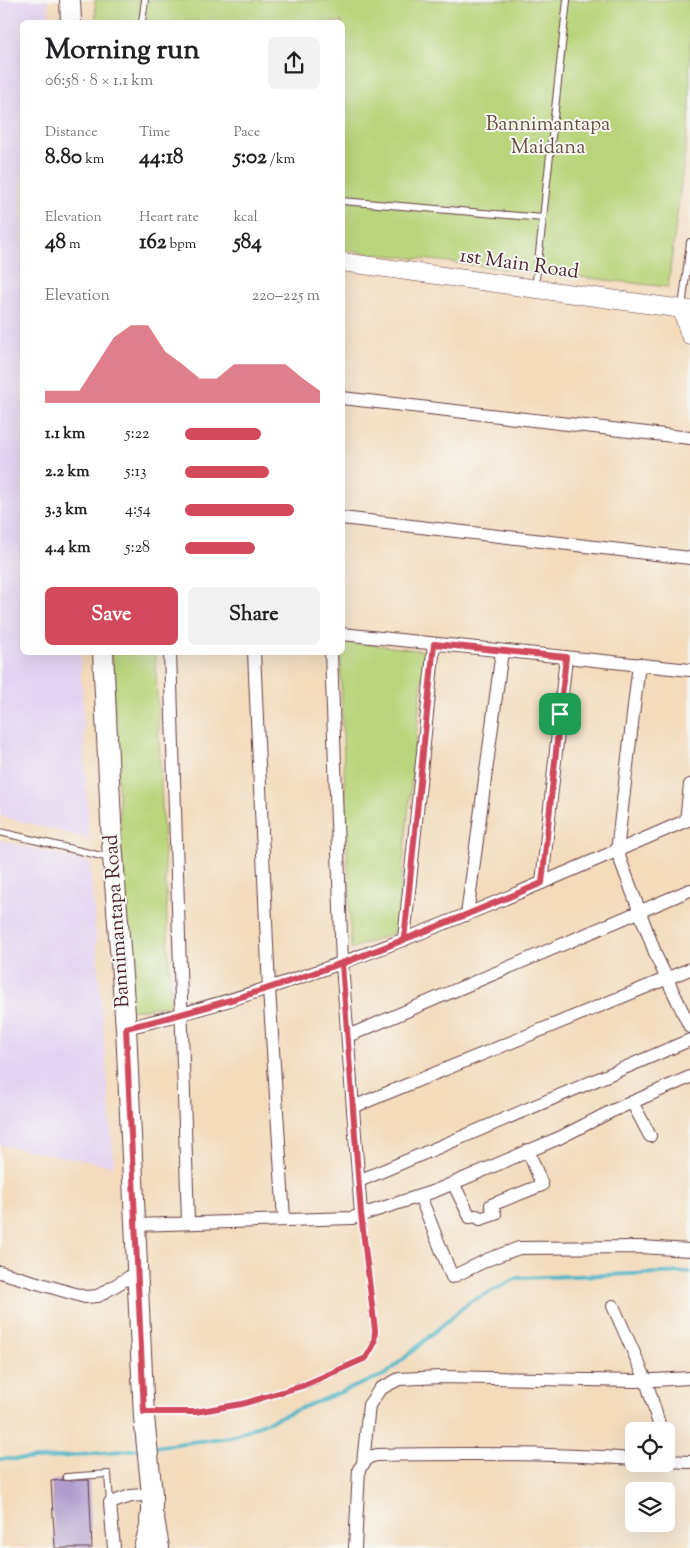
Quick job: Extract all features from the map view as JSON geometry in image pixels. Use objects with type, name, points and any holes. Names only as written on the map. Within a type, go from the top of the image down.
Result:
[{"type":"highway","name":"Bannimantapa Road","points":[[152,1519],[157,1548]]},
{"type":"main road","points":[[70,0],[71,20]]},
{"type":"main road","name":"Bannimantapa Road","points":[[102,655],[113,859],[126,1028],[136,1273],[144,1414],[152,1489],[152,1519]]},
{"type":"main road","points":[[144,1548],[152,1519]]},
{"type":"street","name":"1st Main Road","points":[[345,262],[686,310]]},
{"type":"street","points":[[686,310],[690,335]]},
{"type":"street","points":[[345,398],[690,438]]},
{"type":"street","points":[[345,518],[690,558]]},
{"type":"street","points":[[345,634],[690,670]]},
{"type":"street","points":[[404,940],[434,644]]},
{"type":"street","points":[[467,915],[502,651]]},
{"type":"street","points":[[170,655],[188,1222]]},
{"type":"street","points":[[254,655],[269,989],[284,1219]]},
{"type":"street","points":[[331,655],[342,964],[361,1214]]},
{"type":"street","points":[[542,883],[566,657]]},
{"type":"street","points":[[639,664],[617,850],[667,979],[690,1027]]},
{"type":"street","points":[[126,1028],[182,1015],[269,989],[342,964],[467,915],[542,883],[688,820],[690,785]]},
{"type":"street","points":[[348,1036],[690,890]]},
{"type":"street","points":[[353,1107],[690,969]]},
{"type":"street","points":[[358,1181],[690,1040]]},
{"type":"street","points":[[134,1225],[352,1218],[454,1183],[559,1138],[632,1102],[690,1077]]},
{"type":"street","points":[[632,1102],[650,1136]]},
{"type":"street","points":[[454,1183],[470,1217],[478,1216],[480,1219],[495,1214],[491,1205],[542,1185],[528,1150]]},
{"type":"street","points":[[420,1196],[452,1277],[489,1259],[519,1248],[641,1246],[690,1250]]},
{"type":"street","points":[[0,1272],[85,1297],[98,1296],[136,1273]]},
{"type":"street","points":[[613,1306],[646,1380],[658,1422]]},
{"type":"street","points":[[363,1463],[369,1405],[380,1389],[399,1379],[646,1380],[690,1378]]},
{"type":"street","points":[[355,1548],[359,1469],[369,1457],[377,1455],[462,1453],[554,1454],[625,1458]]},
{"type":"street","points":[[675,1460],[690,1462]]},
{"type":"street","points":[[114,1548],[110,1503],[152,1489]]},
{"type":"lane","points":[[142,20],[145,0]]},
{"type":"lane","points":[[534,288],[567,0]]},
{"type":"lane","points":[[345,201],[543,218]]},
{"type":"lane","points":[[686,310],[690,242]]},
{"type":"lane","points":[[0,832],[113,859]]},
{"type":"lane","points":[[144,1414],[195,1412],[242,1404],[302,1386],[366,1358],[374,1344],[375,1330],[361,1214]]},
{"type":"lane","points":[[66,1477],[108,1474],[110,1503]]},
{"type":"shaded area","points":[[0,0],[48,0],[49,20],[20,20],[20,655],[80,655],[89,839],[0,816]]},
{"type":"shaded area","points":[[0,840],[90,863],[114,1166],[0,1145]]},
{"type":"green space","name":"Bannimantapa Maidana","points":[[95,0],[690,0],[690,110],[668,287],[345,250],[345,20],[96,20]]},
{"type":"green space","points":[[345,641],[425,651],[396,932],[351,949],[340,655],[345,655]]},
{"type":"green space","points":[[111,655],[155,655],[171,1005],[130,1011]]},
{"type":"building","points":[[89,1480],[92,1548],[55,1548],[51,1481]]},
{"type":"waterway","points":[[154,1447],[230,1437],[386,1374],[468,1303],[517,1278],[690,1272]]},
{"type":"waterway","points":[[0,1459],[40,1459],[142,1449]]},
{"type":"route","points":[[560,714],[542,883],[467,915],[342,964],[269,989],[176,1016],[126,1028],[144,1412],[195,1412],[242,1404],[302,1386],[366,1358],[374,1344],[375,1330],[361,1214],[342,964],[404,940],[434,644],[566,657],[560,714]]}]
